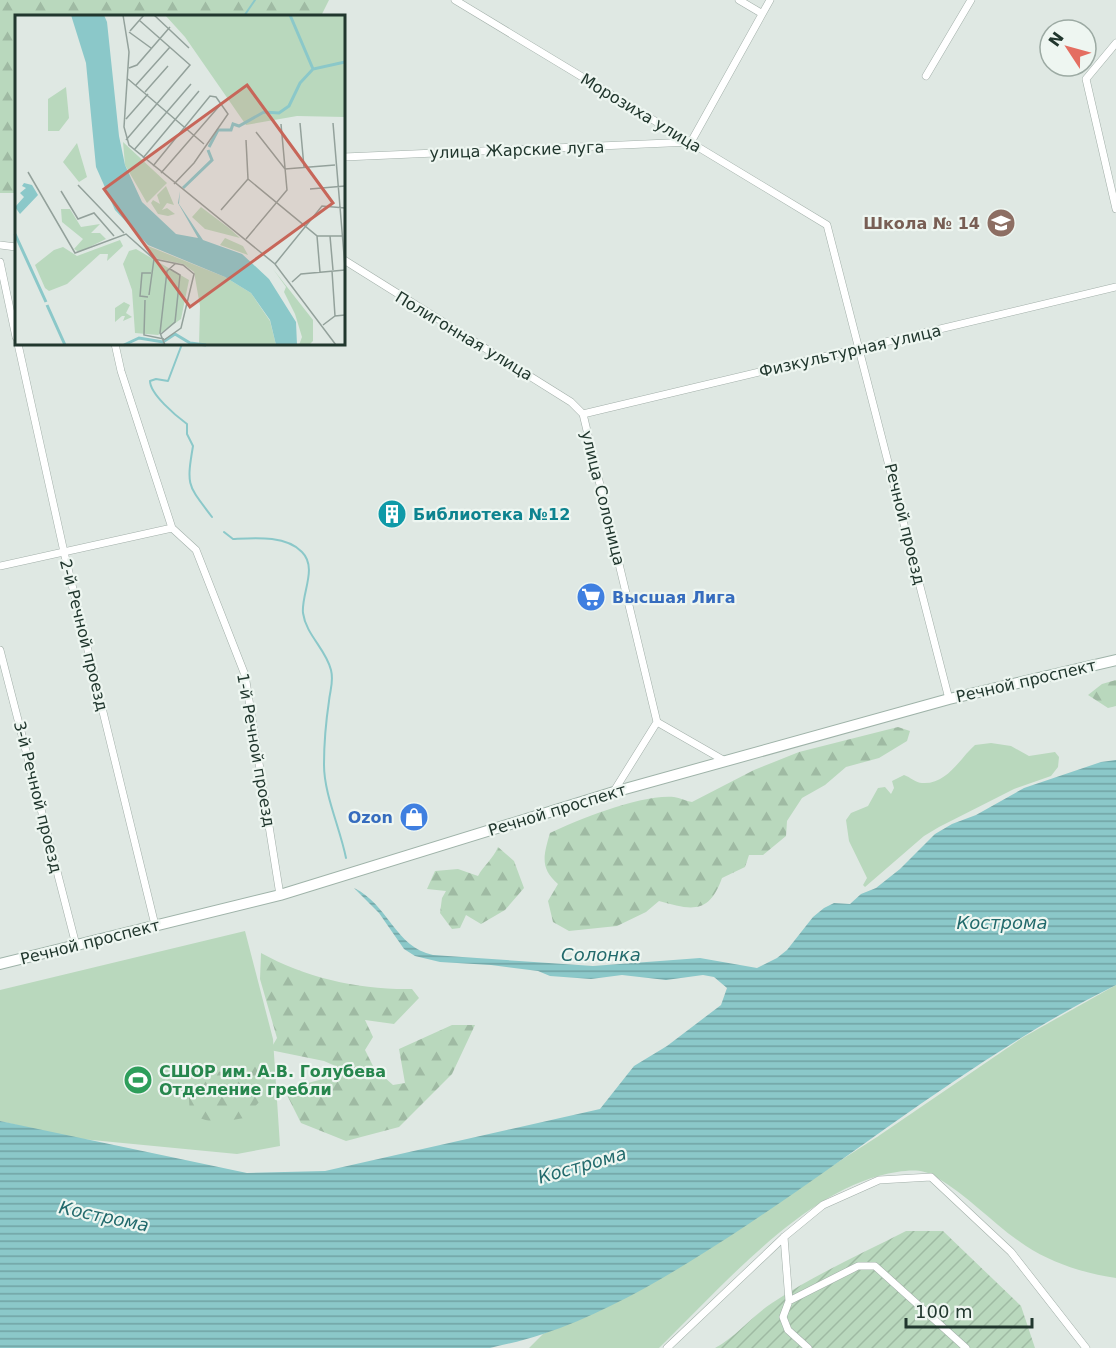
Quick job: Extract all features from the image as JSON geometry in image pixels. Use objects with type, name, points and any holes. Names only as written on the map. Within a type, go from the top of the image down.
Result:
[{"type":"street","name":"Морозиха улица","points":[[455,0],[827,225]]},
{"type":"street","points":[[739,0],[761,13]]},
{"type":"street","points":[[691,142],[770,0]]},
{"type":"street","points":[[926,76],[970,0]]},
{"type":"street","points":[[1116,43],[1086,79],[1116,209]]},
{"type":"street","name":"улица Жарские луга","points":[[345,157],[691,142]]},
{"type":"street","name":"Речной проезд","points":[[827,225],[861,348],[950,699]]},
{"type":"street","points":[[0,245],[15,247]]},
{"type":"street","name":"Полигонная улица","points":[[345,261],[571,402],[583,414]]},
{"type":"street","points":[[0,262],[15,332]]},
{"type":"street","name":"Физкультурная улица","points":[[583,414],[1116,287]]},
{"type":"street","name":"2-й Речной проезд","points":[[18,345],[64,552],[155,925]]},
{"type":"street","name":"1-й Речной проезд","points":[[115,345],[121,371],[172,528],[196,550],[245,675],[280,895]]},
{"type":"street","name":"улица Солоница","points":[[583,414],[657,722]]},
{"type":"street","points":[[0,566],[172,528]]},
{"type":"street","name":"3-й Речной проезд","points":[[0,650],[76,945]]},
{"type":"street","name":"Речной проспект","points":[[0,964],[280,895],[614,792],[950,699],[1116,660]]},
{"type":"street","points":[[614,792],[657,722],[725,761]]},
{"type":"street","points":[[667,1348],[784,1237],[823,1205],[879,1180],[931,1177],[1011,1252],[1086,1348]]},
{"type":"street","points":[[784,1237],[789,1301],[783,1317],[788,1330],[808,1348]]},
{"type":"street","points":[[789,1301],[858,1266],[875,1266],[966,1348]]},
{"type":"green space","points":[[0,0],[329,0],[322,15],[15,15],[15,193],[0,193]]},
{"type":"green space","points":[[1116,680],[1116,706],[1108,708],[1088,695],[1102,684]]},
{"type":"green space","points":[[898,727],[910,731],[907,741],[879,758],[846,767],[825,785],[802,798],[787,821],[786,836],[763,855],[749,855],[745,867],[722,878],[717,890],[705,904],[690,907],[659,901],[646,912],[617,926],[569,931],[553,922],[548,901],[558,884],[548,872],[545,860],[550,833],[577,821],[645,799],[674,797],[692,802],[754,770],[799,752]]},
{"type":"green space","points":[[991,743],[1011,746],[1029,756],[1055,752],[1059,757],[1058,767],[1051,776],[1014,789],[924,836],[865,887],[863,885],[867,878],[849,841],[846,820],[851,813],[868,806],[878,788],[885,787],[891,794],[894,788],[892,781],[904,775],[920,783],[939,780],[952,770],[975,745]]},
{"type":"green space","points":[[498,847],[514,861],[524,888],[505,910],[481,924],[466,915],[460,928],[452,929],[440,913],[442,898],[446,891],[427,889],[435,871],[458,869],[478,876]]},
{"type":"green space","name":"СШОР им. А.В. Голубева Отделение гребли","points":[[245,931],[273,1039],[280,1146],[237,1154],[71,1138],[0,1121],[0,990]]},
{"type":"green space","points":[[261,953],[296,969],[334,981],[392,989],[412,989],[419,998],[394,1024],[365,1020],[373,1037],[365,1050],[374,1068],[393,1085],[405,1083],[399,1049],[452,1025],[475,1025],[452,1074],[399,1127],[346,1141],[301,1123],[287,1095],[308,1083],[349,1072],[324,1061],[270,1050],[277,1038],[260,979]]},
{"type":"green space","points":[[1116,985],[1116,1278],[1081,1271],[1047,1258],[1026,1246],[960,1193],[931,1174],[922,1171],[902,1171],[864,1181],[831,1196],[799,1217],[739,1269],[659,1348],[529,1348],[543,1334],[644,1287],[877,1137],[1022,1038]]},
{"type":"green space","points":[[267,1063],[263,1098],[244,1118],[215,1123],[190,1115],[188,1084],[198,1067],[231,1074]]},
{"type":"green space","points":[[906,1231],[943,1231],[1021,1306],[1035,1348],[715,1348],[765,1308],[804,1283]]},
{"type":"water","name":"Кострома","points":[[1116,760],[1116,985],[1067,1011],[973,1068],[747,1225],[673,1272],[622,1300],[543,1334],[490,1348],[0,1348],[0,1121],[247,1173],[325,1171],[600,1109],[634,1066],[667,1046],[721,1005],[727,988],[714,977],[703,975],[666,980],[622,975],[591,979],[550,976],[538,971],[491,965],[440,962],[415,956],[404,949],[379,913],[354,888],[375,904],[409,943],[433,955],[593,966],[700,958],[757,968],[787,950],[813,917],[824,908],[834,903],[850,904],[861,894],[876,888],[900,869],[935,834],[952,824],[976,815],[1024,788],[1101,762]]},
{"type":"waterway","name":"Солонка","points":[[245,15],[255,0]]},
{"type":"waterway","name":"Солонка","points":[[182,345],[168,381],[156,379],[150,381],[159,398],[187,424],[187,434],[193,446],[191,485],[212,517]]},
{"type":"waterway","name":"Солонка","points":[[224,532],[233,539],[279,540],[295,547],[307,558],[309,573],[303,613],[308,628],[325,655],[332,674],[324,765],[329,799],[346,858]]},
{"type":"place","name":"Школа № 14","points":[[1001,223]]},
{"type":"place","name":"Библиотека №12","points":[[392,514]]},
{"type":"place","name":"Высшая Лига","points":[[591,597]]},
{"type":"place","name":"Ozon","points":[[414,817]]},
{"type":"place","name":"СШОР им. А.В. Голубева Отделение гребли","points":[[138,1080]]}]
